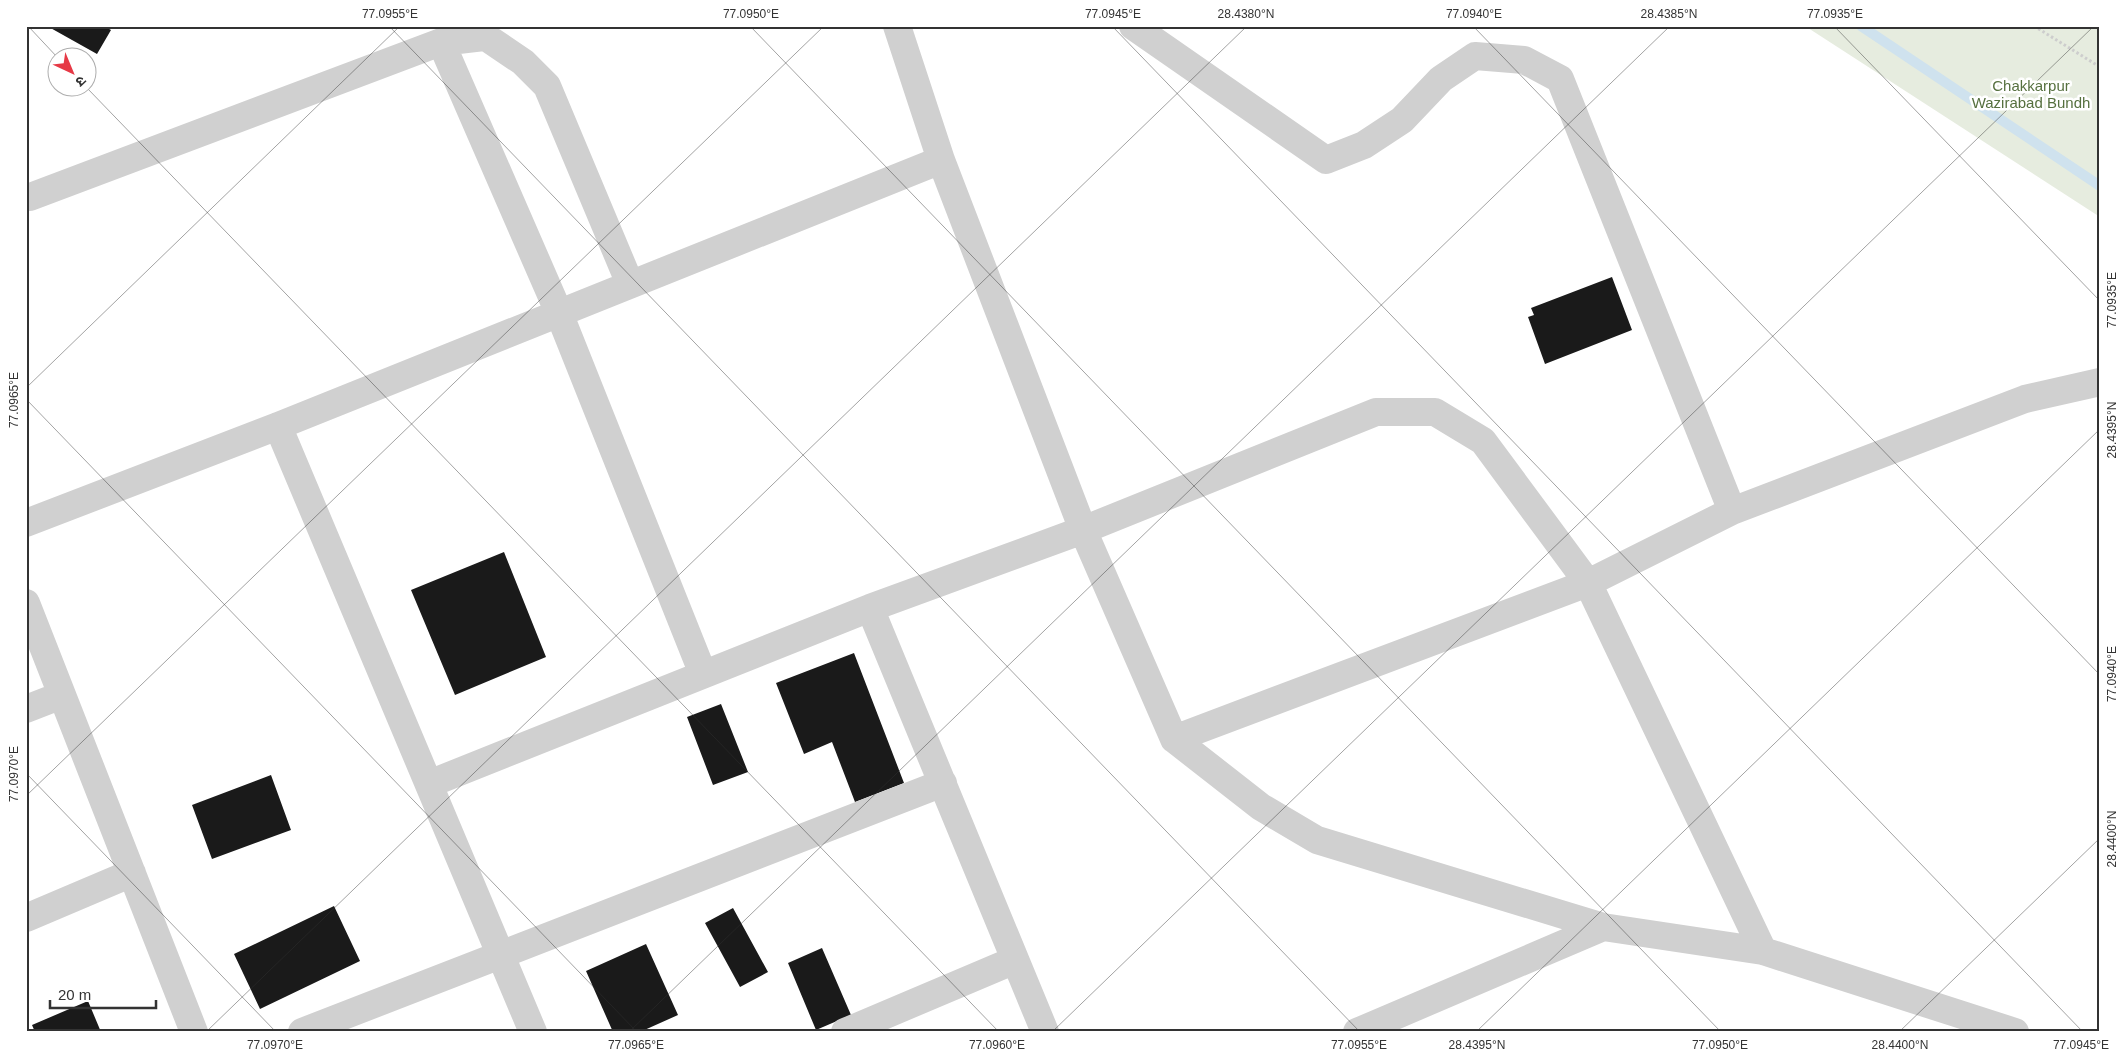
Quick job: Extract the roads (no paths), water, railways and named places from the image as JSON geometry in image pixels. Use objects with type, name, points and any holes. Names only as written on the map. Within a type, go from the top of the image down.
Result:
[{"type":"street","points":[[897,26],[941,160],[1084,530],[1174,740],[1261,807],[1317,840],[1604,927],[1763,951],[2015,1032]]},
{"type":"street","points":[[1133,26],[1326,160],[1364,146],[1402,120],[1441,79],[1475,56],[1524,60],[1560,79],[1732,511]]},
{"type":"street","points":[[30,197],[441,42],[477,32],[522,62],[547,86],[630,284]]},
{"type":"street","points":[[441,42],[559,313],[703,674]]},
{"type":"street","points":[[26,523],[278,426],[941,160]]},
{"type":"street","points":[[1174,740],[1588,583],[1732,511],[2025,399],[2100,382]]},
{"type":"street","points":[[429,784],[870,608],[1084,530],[1376,412],[1435,412],[1483,441],[1588,583],[1763,951]]},
{"type":"street","points":[[278,426],[533,1032]]},
{"type":"street","points":[[26,603],[194,1032]]},
{"type":"street","points":[[870,608],[1045,1032]]},
{"type":"street","points":[[26,708],[62,695]]},
{"type":"street","points":[[302,1032],[943,783]]},
{"type":"street","points":[[26,918],[132,874]]},
{"type":"street","points":[[1357,1032],[1604,927]]},
{"type":"street","points":[[845,1032],[1015,960]]},
{"type":"waterway","points":[[1861,26],[2100,186]]},
{"type":"park label","name":"Chakkarpur Wazirabad Bundh","points":[[2031,94]]}]
